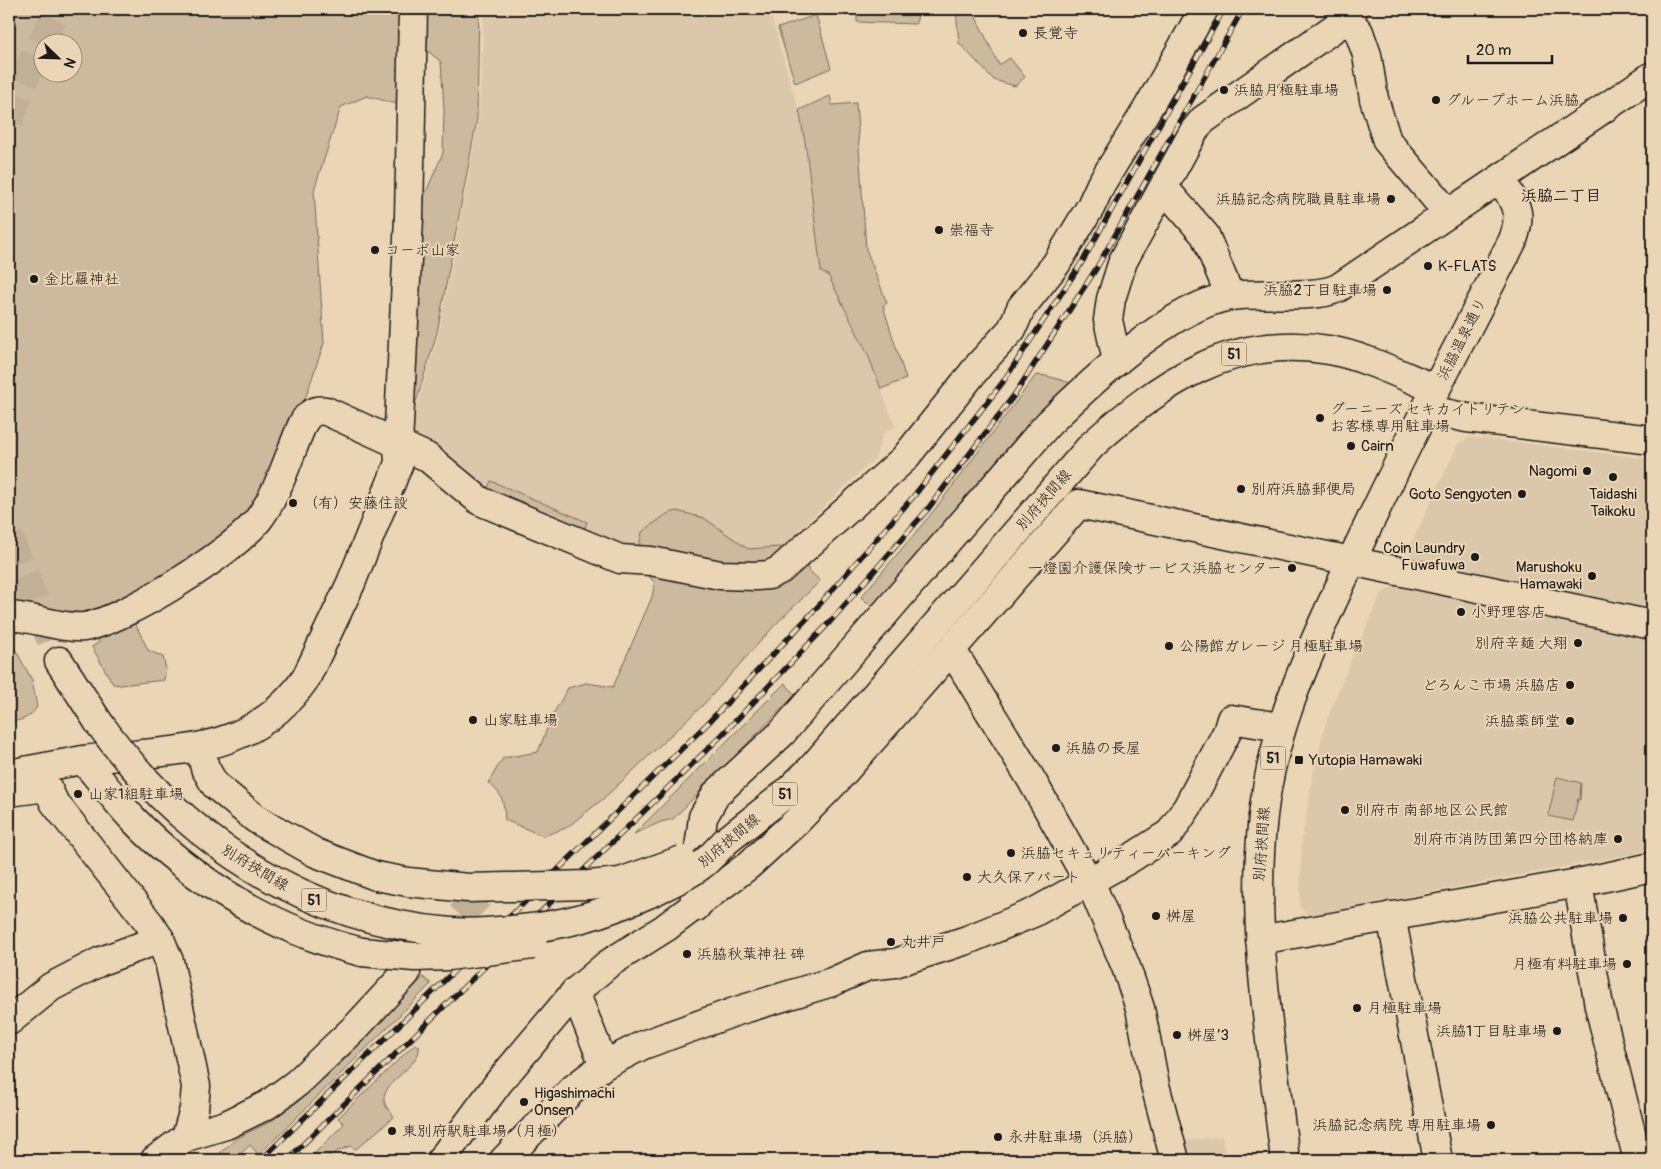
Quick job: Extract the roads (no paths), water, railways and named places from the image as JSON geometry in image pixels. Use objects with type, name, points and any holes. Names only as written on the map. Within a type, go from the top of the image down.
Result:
[{"type":"street","points":[[9,774],[83,760],[200,748],[254,727],[270,717],[296,693],[306,678],[347,591],[399,464],[398,445],[409,218],[413,9]]},
{"type":"street","points":[[9,616],[28,617],[67,626],[82,627],[121,616],[174,584],[227,547],[257,521],[273,491],[307,416],[313,412],[326,411],[379,433],[398,445],[427,457],[480,501],[620,559],[651,561],[692,571],[720,575],[769,575],[780,570],[904,459],[980,364],[1012,329],[1021,308],[1056,264],[1091,206],[1101,184],[1149,106],[1204,9]]},
{"type":"street","points":[[1116,361],[1108,320],[1111,299],[1124,262],[1194,131],[1203,120],[1340,24],[1346,11]]},
{"type":"street","points":[[1346,11],[1359,32],[1367,55],[1374,99],[1387,141],[1448,213]]},
{"type":"street","points":[[696,907],[694,888],[703,817],[716,794],[782,733],[1048,424],[1089,384],[1116,361],[1168,324],[1206,304],[1230,296],[1331,291],[1448,213],[1502,180],[1652,76]]},
{"type":"street","name":"浜脇温泉通り","points":[[1431,399],[1513,240],[1519,222],[1516,208],[1502,180]]},
{"type":"street","points":[[1164,188],[1205,235],[1230,296]]},
{"type":"street","name":"別府挾間線","points":[[59,661],[99,723],[140,774],[171,807],[203,835],[248,867],[280,885],[324,905],[372,920],[452,932],[497,932],[553,926],[592,917],[666,886],[699,867],[726,841],[784,795],[837,739],[1092,445],[1148,397],[1189,372],[1221,357],[1242,351],[1278,347],[1330,350],[1374,364],[1431,399],[1351,561],[1308,654],[1280,727],[1269,772],[1262,817],[1259,891],[1260,940],[1285,1160]]},
{"type":"street","points":[[1431,399],[1467,418],[1652,439]]},
{"type":"street","points":[[441,1160],[499,1082],[575,992],[608,964],[696,907],[749,865],[797,821],[1079,504],[1652,625]]},
{"type":"street","points":[[949,652],[958,660],[997,722],[1089,882],[1126,967],[1140,1008],[1155,1085],[1175,1160]]},
{"type":"street","points":[[504,1160],[573,1089],[604,1065],[643,1045],[736,1011],[832,982],[868,966],[895,963],[967,940],[1033,912],[1089,882],[1170,833],[1188,806],[1227,732],[1231,719],[1280,727]]},
{"type":"street","points":[[200,748],[205,768],[215,785],[256,819],[286,838],[316,853],[376,876],[432,885],[468,888],[560,886],[620,882],[659,869],[726,841]]},
{"type":"street","points":[[83,760],[121,805],[168,850],[226,895],[309,936],[362,952],[414,957],[449,956],[554,943],[592,917]]},
{"type":"street","points":[[9,792],[47,787],[54,802],[160,939],[169,960],[196,1086],[194,1108],[186,1137]]},
{"type":"street","points":[[1260,940],[1578,883],[1652,867]]},
{"type":"street","points":[[1578,883],[1599,1006],[1638,1160]]},
{"type":"street","points":[[1391,916],[1438,1160]]},
{"type":"street","points":[[9,1021],[51,987],[101,961],[160,939]]},
{"type":"street","points":[[155,1160],[186,1137],[226,1125],[268,1105],[297,1083],[343,1039],[406,973]]},
{"type":"street","points":[[575,992],[604,1065]]},
{"type":"tunnel","points":[[9,121],[29,68],[58,9]]},
{"type":"tunnel","points":[[9,536],[59,661]]},
{"type":"tunnel","points":[[431,946],[486,889]]},
{"type":"railway","points":[[261,1160],[708,723],[813,612],[913,497],[1003,382],[1084,259],[1224,9]]},
{"type":"railway","points":[[287,1160],[722,735],[829,623],[927,510],[1015,394],[1096,269],[1243,9]]},
{"type":"place","name":"長覚寺","points":[[1023,33]]},
{"type":"place","name":"浜脇月極駐車場","points":[[1224,90]]},
{"type":"place","name":"グループホーム浜脇","points":[[1436,100]]},
{"type":"place","name":"浜脇記念病院職員駐車場","points":[[1391,199]]},
{"type":"place","name":"崇福寺","points":[[939,230]]},
{"type":"place","name":"コーポ山家","points":[[375,250]]},
{"type":"place","name":"K-FLATS","points":[[1428,266]]},
{"type":"place","name":"金比羅神社","points":[[34,279]]},
{"type":"place","name":"浜脇2丁目駐車場","points":[[1387,290]]},
{"type":"place","name":"グーニーズ セキカイトリテン お客様専用駐車場","points":[[1320,418]]},
{"type":"place","name":"Cairn","points":[[1351,446]]},
{"type":"place","name":"Nagomi","points":[[1587,471]]},
{"type":"place","name":"Taidashi Taikoku","points":[[1613,477]]},
{"type":"place","name":"別府浜脇郵便局","points":[[1241,489]]},
{"type":"place","name":"Goto Sengyoten","points":[[1522,494]]},
{"type":"place","name":"（有）安藤住設","points":[[293,503]]},
{"type":"place","name":"Coin Laundry Fuwafuwa","points":[[1475,557]]},
{"type":"place","name":"一燈園介護保険サービス浜脇センター","points":[[1292,568]]},
{"type":"place","name":"Marushoku Hamawaki","points":[[1592,576]]},
{"type":"place","name":"小野理容店","points":[[1461,612]]},
{"type":"place","name":"別府辛麺 大翔","points":[[1578,643]]},
{"type":"place","name":"公陽館ガレージ 月極駐車場","points":[[1169,646]]},
{"type":"place","name":"どろんこ市場 浜脇店","points":[[1570,685]]},
{"type":"place","name":"山家駐車場","points":[[473,720]]},
{"type":"place","name":"浜脇薬師堂","points":[[1570,721]]},
{"type":"place","name":"浜脇の長屋","points":[[1056,748]]},
{"type":"place","name":"Yutopia Hamawaki","points":[[1299,760]]},
{"type":"place","name":"山家1組駐車場","points":[[78,794]]},
{"type":"place","name":"別府市 南部地区公民館","points":[[1345,810]]},
{"type":"place","name":"別府市消防団第四分団格納庫","points":[[1618,839]]},
{"type":"place","name":"浜脇セキュリティーパーキング","points":[[1011,853]]},
{"type":"place","name":"大久保アパート","points":[[967,877]]},
{"type":"place","name":"桝屋","points":[[1156,916]]},
{"type":"place","name":"浜脇公共駐車場","points":[[1623,918]]},
{"type":"place","name":"丸井戸","points":[[891,942]]},
{"type":"place","name":"浜脇秋葉神社 碑","points":[[687,954]]},
{"type":"place","name":"月極有料駐車場","points":[[1627,964]]},
{"type":"place","name":"月極駐車場","points":[[1357,1008]]},
{"type":"place","name":"浜脇1丁目駐車場","points":[[1557,1031]]},
{"type":"place","name":"桝屋’3","points":[[1177,1035]]},
{"type":"place","name":"Higashimachi Onsen","points":[[524,1102]]},
{"type":"place","name":"浜脇記念病院 専用駐車場","points":[[1491,1125]]},
{"type":"place","name":"東別府駅駐車場（月極）","points":[[392,1131]]},
{"type":"place","name":"永井駐車場（浜脇）","points":[[998,1137]]},
{"type":"district","name":"浜脇二丁目","points":[[1561,196]]}]
